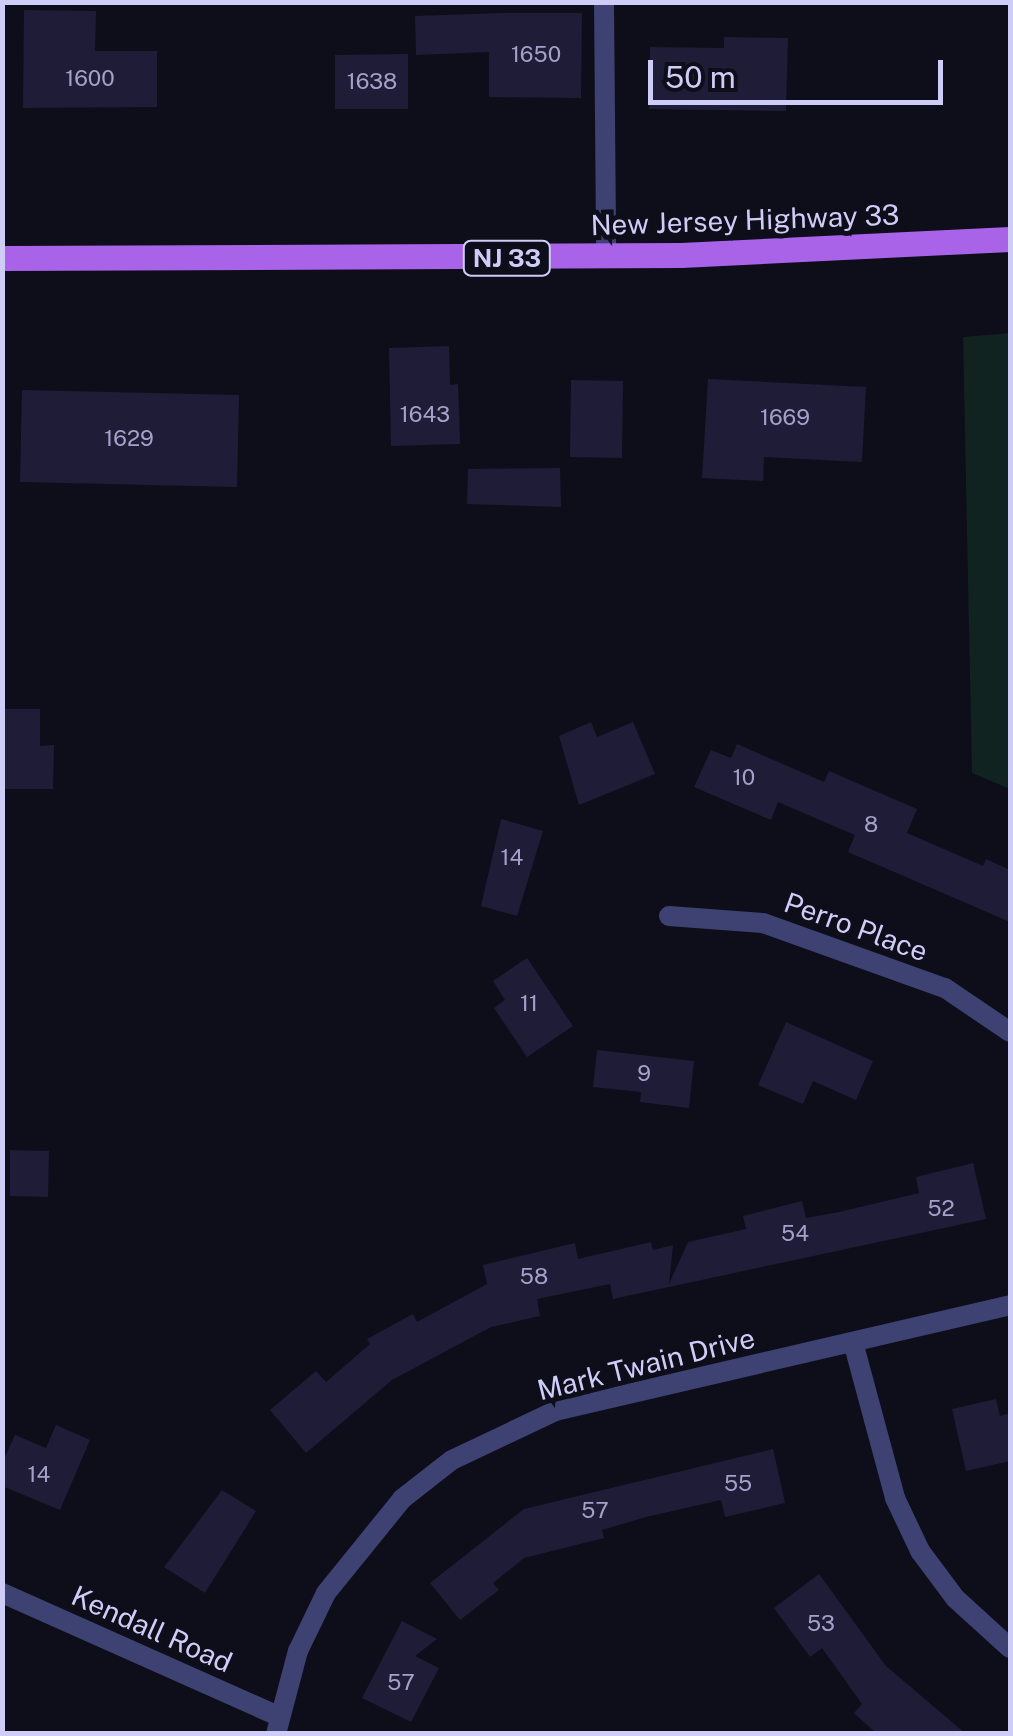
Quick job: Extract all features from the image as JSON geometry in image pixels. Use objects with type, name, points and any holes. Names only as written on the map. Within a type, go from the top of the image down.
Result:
[{"type":"main road","name":"New Jersey Highway 33","points":[[2,258],[606,256],[1010,240]]},
{"type":"street","points":[[604,2],[606,256]]},
{"type":"street","name":"Perro Place","points":[[669,916],[763,923],[946,988],[1010,1032]]},
{"type":"street","name":"Mark Twain Drive","points":[[277,1725],[298,1651],[326,1593],[389,1513],[452,1460],[555,1411],[1010,1305]]},
{"type":"street","points":[[852,1342],[895,1498],[920,1551],[954,1598],[1010,1648]]},
{"type":"street","name":"Kendall Road","points":[[2,1593],[277,1725]]},
{"type":"green space","points":[[1010,333],[1010,789],[972,773],[963,337]]},
{"type":"building","points":[[24,10],[96,11],[95,51],[157,51],[157,107],[23,108]]},
{"type":"building","points":[[582,13],[581,98],[489,97],[489,52],[416,55],[415,16]]},
{"type":"building","points":[[724,37],[788,38],[786,111],[649,109],[650,47],[724,48]]},
{"type":"building","points":[[408,54],[408,109],[335,109],[335,55]]},
{"type":"building","points":[[449,346],[450,385],[458,384],[460,444],[391,446],[389,348]]},
{"type":"building","points":[[708,379],[866,387],[862,462],[764,457],[763,481],[702,478]]},
{"type":"building","points":[[571,380],[623,381],[622,458],[570,457]]},
{"type":"building","points":[[22,390],[239,395],[237,487],[20,482]]},
{"type":"building","points":[[560,468],[561,507],[467,504],[468,469]]},
{"type":"building","points":[[2,709],[40,709],[40,746],[54,745],[53,789],[2,789]]},
{"type":"building","points":[[591,722],[597,737],[633,722],[655,774],[579,805],[559,736]]},
{"type":"building","points":[[737,744],[824,782],[829,771],[917,809],[907,833],[983,866],[986,859],[1010,870],[1010,922],[848,852],[855,835],[778,802],[771,820],[694,787],[711,750],[731,758]]},
{"type":"building","points":[[501,819],[543,831],[517,916],[481,906]]},
{"type":"building","points":[[527,958],[573,1026],[527,1057],[494,1008],[505,1000],[493,981]]},
{"type":"building","points":[[786,1022],[873,1061],[856,1100],[813,1081],[803,1104],[758,1085]]},
{"type":"building","points":[[597,1050],[694,1061],[689,1108],[640,1102],[641,1092],[593,1087]]},
{"type":"building","points":[[10,1150],[49,1151],[48,1197],[10,1196]]},
{"type":"building","points":[[973,1163],[986,1219],[613,1299],[610,1284],[537,1299],[540,1316],[491,1327],[392,1380],[306,1453],[270,1410],[316,1371],[326,1382],[370,1344],[367,1339],[413,1314],[417,1322],[487,1284],[483,1265],[575,1243],[578,1259],[651,1242],[653,1250],[673,1245],[669,1284],[688,1242],[746,1229],[743,1216],[802,1201],[806,1218],[839,1212],[919,1193],[916,1177]]},
{"type":"building","points":[[996,1399],[1000,1416],[1010,1413],[1010,1461],[966,1471],[952,1409]]},
{"type":"building","points":[[56,1425],[90,1440],[60,1510],[2,1486],[2,1463],[15,1435],[46,1448]]},
{"type":"building","points":[[773,1449],[785,1503],[725,1517],[721,1500],[646,1517],[602,1530],[604,1538],[524,1558],[493,1583],[499,1590],[460,1620],[430,1583],[524,1509]]},
{"type":"building","points":[[222,1490],[256,1511],[205,1593],[164,1567]]},
{"type":"building","points":[[819,1574],[886,1666],[966,1734],[877,1734],[854,1713],[862,1704],[822,1648],[810,1657],[774,1608]]},
{"type":"building","points":[[402,1621],[437,1639],[415,1656],[439,1668],[411,1722],[362,1698]]}]
